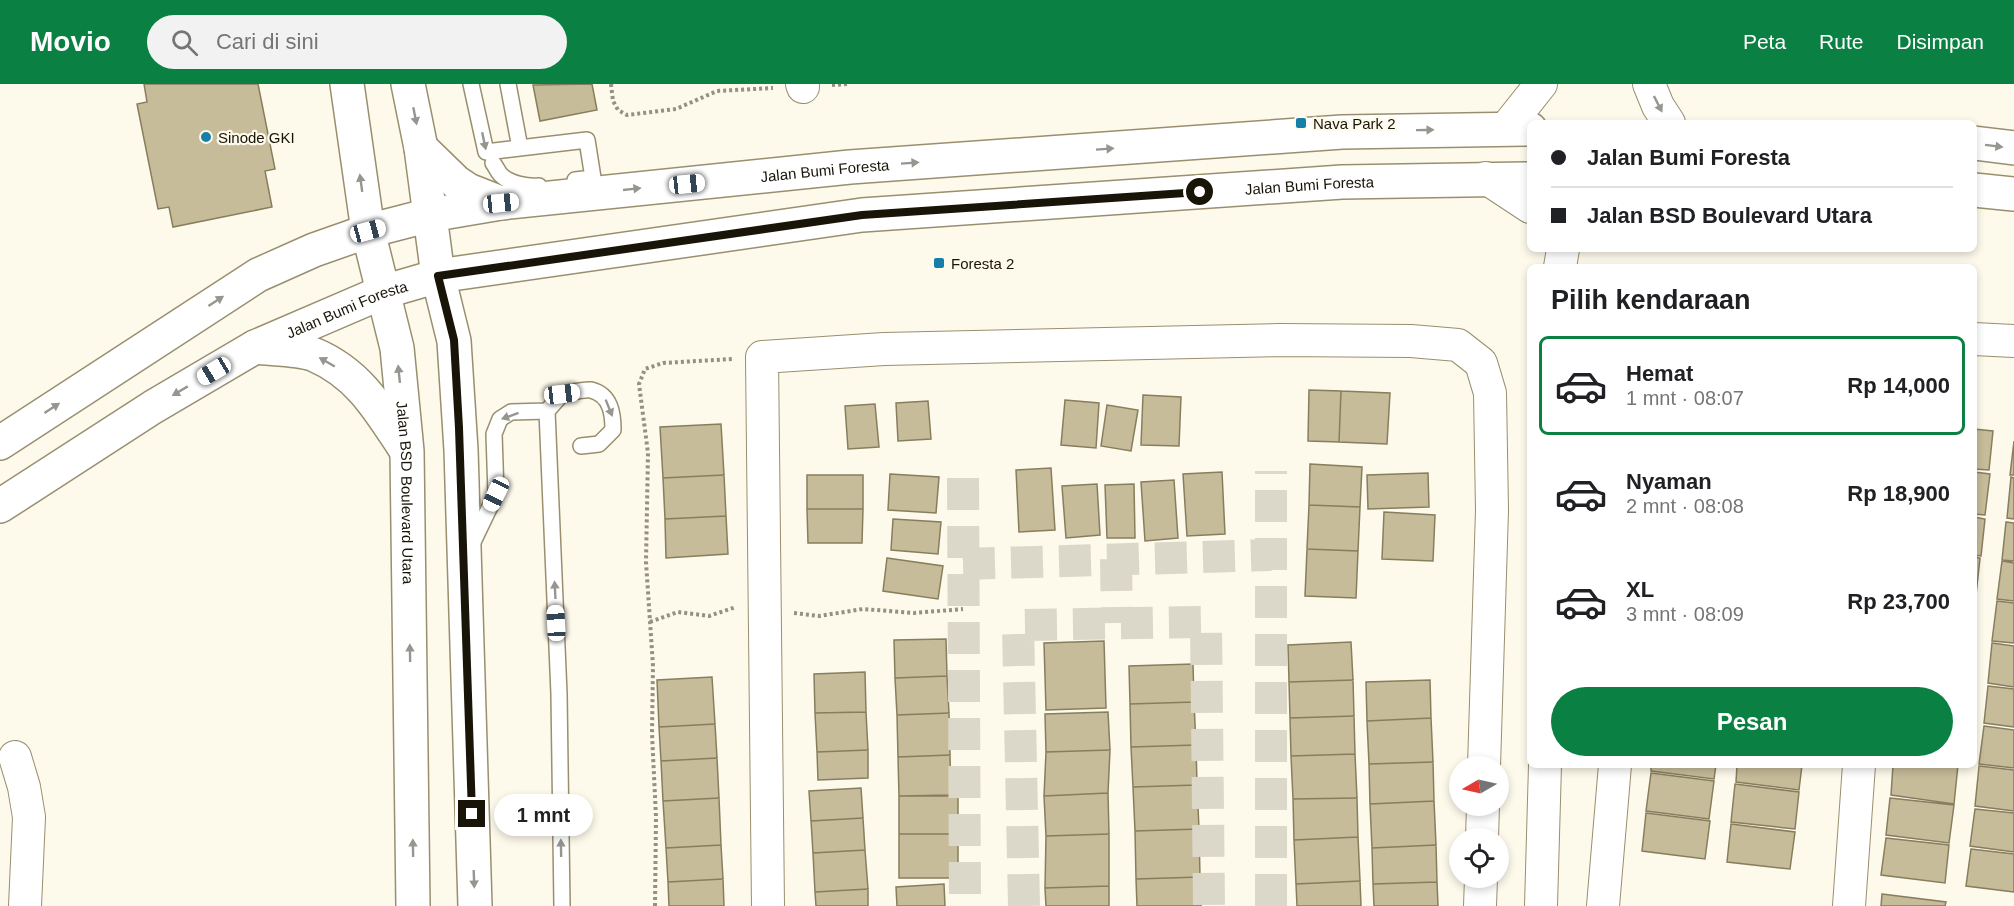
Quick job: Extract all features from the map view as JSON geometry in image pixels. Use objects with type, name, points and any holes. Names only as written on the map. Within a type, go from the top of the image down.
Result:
[{"type":"main road","name":"Jalan BSD Boulevard Utara","points":[[347,84],[368,231],[397,348],[407,451],[413,906]]},
{"type":"main road","points":[[408,84],[421,148],[438,276],[454,340],[461,450],[475,906]]},
{"type":"main road","name":"Jalan Bumi Foresta","points":[[0,442],[258,274],[314,250],[368,231],[430,214],[501,203],[850,167],[1342,132],[1518,129]]},
{"type":"main road","points":[[1977,143],[2014,148]]},
{"type":"main road","points":[[421,148],[456,182],[468,190],[501,203]]},
{"type":"main road","name":"Jalan Bumi Foresta","points":[[0,506],[153,407],[255,347],[383,292],[438,276],[862,215],[1342,183],[1486,178],[1527,179]]},
{"type":"main road","points":[[1977,190],[2014,194]]},
{"type":"main road","points":[[255,347],[314,354],[346,373],[372,397],[407,451]]},
{"type":"street","points":[[1518,129],[1541,84]]},
{"type":"street","points":[[1649,84],[1667,120]]},
{"type":"street","points":[[1486,178],[1527,205]]},
{"type":"street","points":[[1977,339],[2014,341]]},
{"type":"street","points":[[768,906],[762,357],[884,350],[1279,340],[1411,341],[1458,345],[1481,363],[1490,393],[1492,510],[1484,756]]},
{"type":"street","points":[[15,757],[24,787],[28,817],[25,906]]},
{"type":"street","points":[[1541,906],[1545,768]]},
{"type":"street","points":[[1603,906],[1615,768]]},
{"type":"street","points":[[1849,906],[1859,768]]},
{"type":"street","points":[[1480,906],[1481,888]]},
{"type":"lane","points":[[471,84],[486,152],[587,140],[593,178],[534,187],[515,183],[502,176],[493,163]]},
{"type":"lane","points":[[508,84],[520,148]]},
{"type":"lane","points":[[562,906],[559,694],[547,411],[562,394],[591,390],[608,400],[613,416],[612,430],[599,444],[581,446]]},
{"type":"lane","points":[[464,561],[496,494],[494,434],[500,419],[511,412],[547,411]]},
{"type":"path","points":[[611,84],[613,101],[618,110],[627,115],[676,109],[717,91],[849,84]]},
{"type":"path","points":[[655,906],[653,666],[646,562],[648,453],[639,384],[645,369],[663,363],[762,357]]},
{"type":"path","points":[[650,622],[678,612],[709,616],[733,607],[819,616],[863,609],[914,613],[963,609]]},
{"type":"building","name":"Sinode GKI","points":[[144,84],[258,84],[275,169],[265,171],[272,207],[173,227],[169,207],[158,209],[137,104],[147,102]]},
{"type":"building","points":[[592,84],[597,110],[540,121],[533,85]]},
{"type":"building","points":[[1309,390],[1341,391],[1339,442],[1308,441]]},
{"type":"building","points":[[1341,391],[1390,393],[1387,444],[1339,442]]},
{"type":"building","points":[[1143,395],[1181,397],[1179,446],[1141,445]]},
{"type":"building","points":[[1065,400],[1099,403],[1096,448],[1061,445]]},
{"type":"building","points":[[928,401],[931,439],[898,441],[896,403]]},
{"type":"building","points":[[875,404],[879,447],[848,449],[845,406]]},
{"type":"building","points":[[1107,405],[1138,410],[1131,451],[1101,446]]},
{"type":"building","points":[[721,424],[724,475],[663,478],[660,427]]},
{"type":"building","points":[[1977,429],[1993,431],[1989,470],[1977,469]]},
{"type":"building","points":[[2014,441],[2014,475],[2010,475]]},
{"type":"building","points":[[1310,464],[1362,467],[1360,507],[1309,505]]},
{"type":"building","points":[[1051,468],[1055,530],[1019,532],[1016,470]]},
{"type":"building","points":[[1222,472],[1225,534],[1187,536],[1183,474]]},
{"type":"building","points":[[1977,472],[1990,474],[1985,515],[1977,514]]},
{"type":"building","points":[[1428,473],[1429,507],[1368,509],[1367,475]]},
{"type":"building","points":[[890,474],[939,477],[936,513],[888,510]]},
{"type":"building","points":[[724,475],[726,516],[665,519],[663,478]]},
{"type":"building","points":[[807,475],[863,475],[863,509],[807,509]]},
{"type":"building","points":[[2011,477],[2014,478],[2014,519],[2007,518]]},
{"type":"building","points":[[1174,480],[1178,538],[1145,541],[1141,482]]},
{"type":"building","points":[[1097,484],[1100,535],[1066,538],[1062,486]]},
{"type":"building","points":[[1134,484],[1135,538],[1107,538],[1105,485]]},
{"type":"building","points":[[1309,505],[1360,507],[1358,551],[1307,549]]},
{"type":"building","points":[[807,509],[863,509],[862,543],[808,543]]},
{"type":"building","points":[[1384,512],[1435,515],[1433,561],[1382,559]]},
{"type":"building","points":[[726,516],[728,554],[666,558],[665,519]]},
{"type":"building","points":[[1977,518],[1985,519],[1981,556],[1977,555]]},
{"type":"building","points":[[893,519],[941,522],[938,554],[891,550]]},
{"type":"building","points":[[2006,522],[2014,523],[2014,561],[2002,560]]},
{"type":"building","points":[[1307,549],[1358,551],[1356,598],[1305,596]]},
{"type":"building","points":[[887,558],[943,566],[938,599],[883,591]]},
{"type":"building","points":[[1977,558],[1980,558],[1977,586]]},
{"type":"building","points":[[2002,561],[2014,563],[2014,601],[1997,599]]},
{"type":"building","points":[[1997,601],[2014,603],[2014,643],[1992,641]]},
{"type":"building","points":[[946,639],[947,676],[895,678],[894,640]]},
{"type":"building","points":[[1104,641],[1106,708],[1046,710],[1044,643]]},
{"type":"building","points":[[1351,642],[1353,680],[1289,682],[1288,645]]},
{"type":"building","points":[[1992,643],[2014,646],[2014,687],[1988,683]]},
{"type":"building","points":[[1193,664],[1194,702],[1130,704],[1129,666]]},
{"type":"building","points":[[865,672],[866,712],[815,713],[814,674]]},
{"type":"building","points":[[947,676],[949,713],[897,715],[895,678]]},
{"type":"building","points":[[712,677],[715,724],[659,727],[657,680]]},
{"type":"building","points":[[1353,680],[1354,716],[1290,718],[1289,682]]},
{"type":"building","points":[[1430,680],[1431,718],[1367,721],[1366,682]]},
{"type":"building","points":[[1988,686],[2014,689],[2014,727],[1984,723]]},
{"type":"building","points":[[1194,702],[1196,745],[1131,747],[1130,704]]},
{"type":"building","points":[[866,712],[868,750],[817,752],[815,713]]},
{"type":"building","points":[[1108,712],[1110,750],[1046,752],[1045,714]]},
{"type":"building","points":[[949,713],[950,755],[898,757],[897,715]]},
{"type":"building","points":[[1354,716],[1355,754],[1291,756],[1290,718]]},
{"type":"building","points":[[1431,718],[1433,762],[1369,764],[1367,721]]},
{"type":"building","points":[[715,724],[717,758],[661,761],[659,727]]},
{"type":"building","points":[[1984,726],[2014,730],[2014,768],[1979,764]]},
{"type":"building","points":[[1196,745],[1197,785],[1133,787],[1131,747]]},
{"type":"building","points":[[868,750],[868,778],[818,780],[817,752]]},
{"type":"building","points":[[1110,750],[1108,793],[1044,796],[1046,752]]},
{"type":"building","points":[[1355,754],[1357,798],[1293,799],[1291,756]]},
{"type":"building","points":[[950,755],[951,795],[899,796],[898,757]]},
{"type":"building","points":[[717,758],[719,798],[663,801],[661,761]]},
{"type":"building","points":[[1433,762],[1434,801],[1370,804],[1369,764]]},
{"type":"building","points":[[1979,766],[2014,770],[2014,811],[1975,806]]},
{"type":"building","points":[[1651,768],[1716,768],[1714,779],[1651,771]]},
{"type":"building","points":[[1737,768],[1802,768],[1799,790],[1736,782]]},
{"type":"building","points":[[1893,768],[1958,768],[1954,804],[1891,795]]},
{"type":"building","points":[[1651,773],[1714,781],[1709,819],[1646,811]]},
{"type":"building","points":[[1735,784],[1799,792],[1795,829],[1731,822]]},
{"type":"building","points":[[1197,785],[1199,829],[1135,831],[1133,787]]},
{"type":"building","points":[[861,788],[863,818],[811,821],[809,791]]},
{"type":"building","points":[[1108,793],[1109,834],[1046,836],[1044,796]]},
{"type":"building","points":[[899,796],[958,796],[958,834],[899,834]]},
{"type":"building","points":[[719,798],[721,845],[666,848],[663,801]]},
{"type":"building","points":[[1357,798],[1358,837],[1294,840],[1293,799]]},
{"type":"building","points":[[1890,798],[1954,805],[1949,843],[1886,835]]},
{"type":"building","points":[[1434,801],[1436,845],[1372,848],[1370,804]]},
{"type":"building","points":[[1975,809],[2014,813],[2014,852],[1970,846]]},
{"type":"building","points":[[1646,813],[1710,821],[1705,859],[1642,851]]},
{"type":"building","points":[[863,818],[865,850],[813,853],[811,821]]},
{"type":"building","points":[[1731,824],[1795,832],[1790,869],[1727,862]]},
{"type":"building","points":[[1199,829],[1200,877],[1136,879],[1135,831]]},
{"type":"building","points":[[899,834],[958,834],[958,878],[899,878]]},
{"type":"building","points":[[1109,834],[1109,886],[1045,888],[1046,836]]},
{"type":"building","points":[[1358,837],[1360,881],[1296,884],[1294,840]]},
{"type":"building","points":[[1886,838],[1949,845],[1945,883],[1881,875]]},
{"type":"building","points":[[721,845],[723,879],[668,882],[666,848]]},
{"type":"building","points":[[1436,845],[1437,882],[1373,884],[1372,848]]},
{"type":"building","points":[[1971,849],[2014,854],[2014,892],[1966,886]]},
{"type":"building","points":[[865,850],[868,889],[815,892],[813,853]]},
{"type":"building","points":[[1200,877],[1201,906],[1137,906],[1136,879]]},
{"type":"building","points":[[723,879],[724,906],[669,906],[668,882]]},
{"type":"building","points":[[1360,881],[1361,906],[1297,906],[1296,884]]},
{"type":"building","points":[[1437,882],[1438,906],[1374,906],[1373,884]]},
{"type":"building","points":[[944,884],[945,906],[897,906],[896,887]]},
{"type":"building","points":[[1109,886],[1109,906],[1046,906],[1045,888]]},
{"type":"building","points":[[868,889],[868,906],[816,906],[815,892]]},
{"type":"building","points":[[1882,894],[1946,902],[1945,906],[1881,906]]},
{"type":"tunnel","points":[[1271,471],[1271,906]]},
{"type":"tunnel","points":[[963,478],[965,906]]},
{"type":"tunnel","points":[[963,564],[1271,555]]},
{"type":"tunnel","points":[[1116,559],[1117,623]]},
{"type":"tunnel","points":[[1024,906],[1018,625],[1206,622],[1209,906]]},
{"type":"place","name":"Nava Park 2","points":[[1301,123]]},
{"type":"place","name":"Sinode GKI","points":[[206,137]]},
{"type":"place","name":"Foresta 2","points":[[939,263]]},
{"type":"route","points":[[472,814],[461,472],[454,340],[438,276],[862,215],[1200,192]]}]
